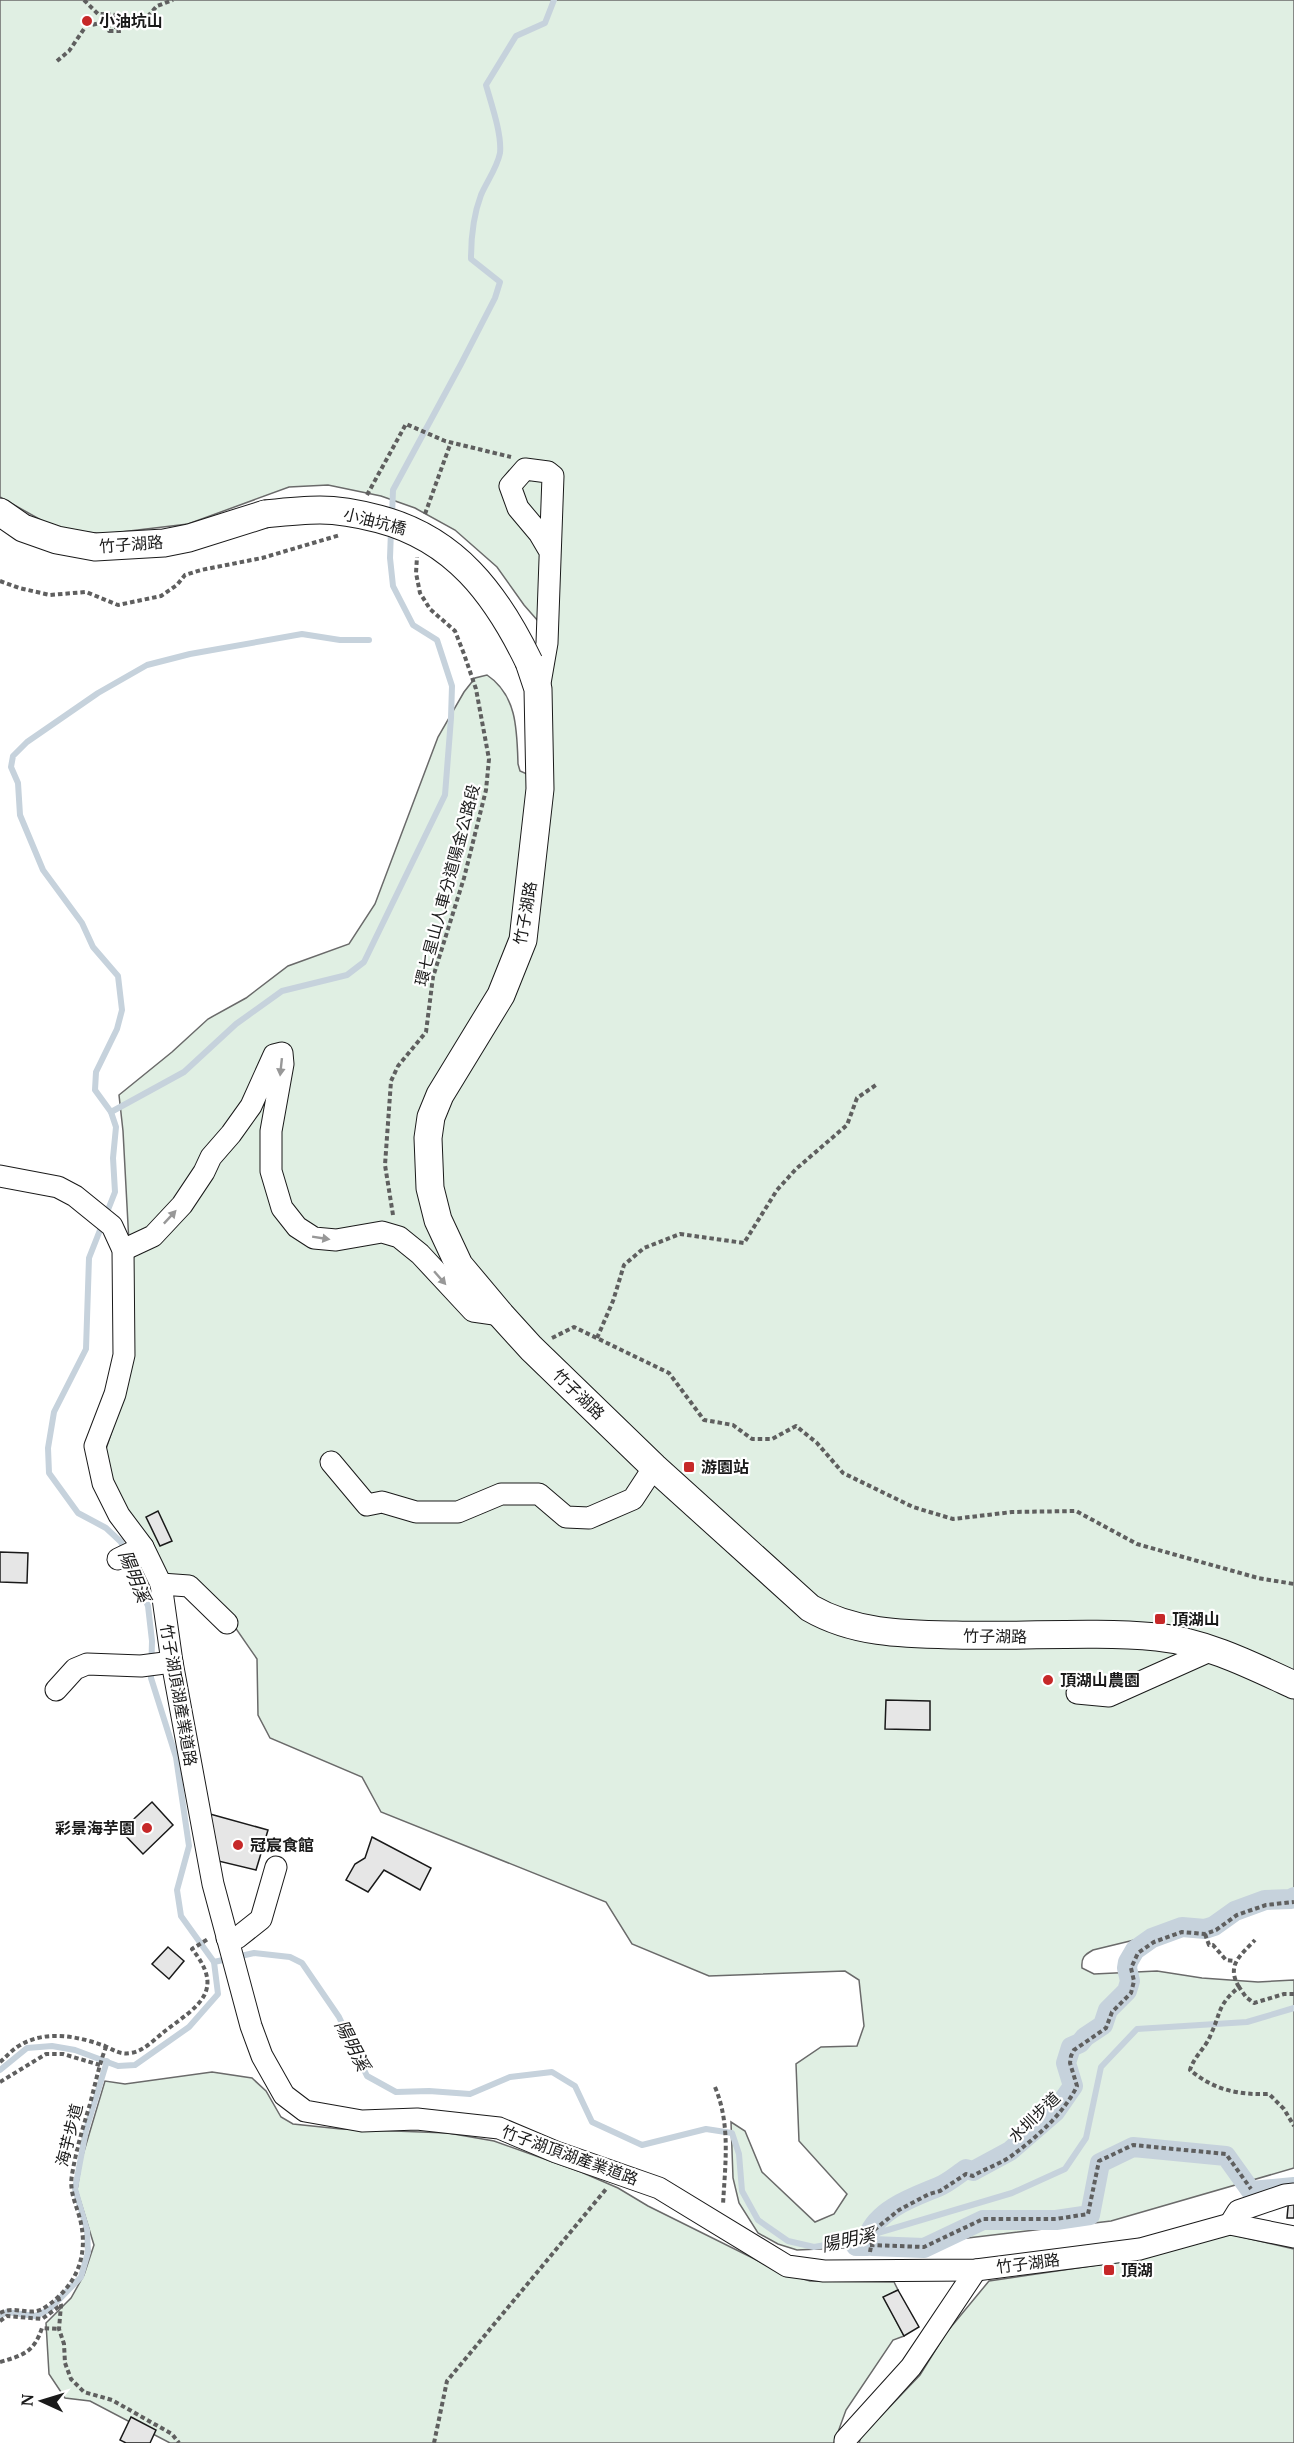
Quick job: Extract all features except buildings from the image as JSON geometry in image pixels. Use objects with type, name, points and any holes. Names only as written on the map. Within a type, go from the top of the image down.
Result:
[{"type":"main road","name":"小油坑橋","points":[[265,514],[322,510],[358,513],[420,534],[464,564],[482,585],[513,628],[529,662]]},
{"type":"main road","name":"竹子湖路","points":[[0,512],[23,528],[57,540],[95,547],[164,543],[189,538],[265,514]]},
{"type":"main road","name":"竹子湖路","points":[[529,662],[538,689],[540,789],[524,939],[501,995],[440,1095],[431,1117],[428,1137],[430,1188],[438,1220],[459,1264],[531,1348],[654,1467],[810,1608],[827,1618],[854,1627],[912,1634],[1020,1636],[1098,1634],[1180,1641],[1212,1650],[1294,1685]]},
{"type":"street","points":[[538,689],[547,643],[553,476],[548,472],[525,469],[510,486],[518,508],[539,533],[549,550]]},
{"type":"street","points":[[123,1250],[153,1236],[182,1205],[204,1172],[211,1156],[231,1134],[250,1106],[274,1055],[282,1053],[283,1064],[271,1131],[271,1171],[282,1208],[297,1227],[314,1238],[336,1240],[382,1232],[399,1237],[420,1254],[473,1311],[501,1315]]},
{"type":"street","name":"竹子湖頂湖產業道路","points":[[0,1176],[58,1187],[75,1196],[104,1219],[123,1250],[124,1355],[116,1394],[95,1446],[103,1483],[119,1515],[143,1547],[161,1584],[158,1664],[251,2026],[262,2056],[284,2095],[305,2111],[362,2121],[417,2119],[499,2128],[524,2140],[659,2188],[787,2266],[824,2271],[976,2270]]},
{"type":"street","points":[[331,1462],[367,1505],[382,1502],[416,1512],[458,1512],[501,1494],[538,1494],[566,1517],[589,1518],[633,1498],[654,1467]]},
{"type":"street","points":[[118,1558],[143,1547]]},
{"type":"street","points":[[161,1584],[189,1586],[227,1623]]},
{"type":"street","points":[[1077,1694],[1109,1696],[1212,1650]]},
{"type":"street","points":[[56,1690],[75,1669],[87,1664],[158,1664]]},
{"type":"street","points":[[231,1952],[237,1938],[261,1919],[276,1867]]},
{"type":"street","points":[[1230,2223],[1238,2211],[1294,2194]]},
{"type":"street","name":"竹子湖路","points":[[845,2443],[863,2419],[911,2367],[976,2270],[1140,2249],[1230,2223],[1294,2237]]},
{"type":"path","points":[[84,0],[98,14],[115,15],[113,27],[123,27]]},
{"type":"path","points":[[106,14],[109,30],[121,31],[129,21],[148,16],[157,6],[173,0]]},
{"type":"path","points":[[57,61],[69,51],[86,26],[106,22]]},
{"type":"path","points":[[411,426],[448,441],[511,457],[522,456],[525,469]]},
{"type":"path","points":[[423,520],[448,441]]},
{"type":"path","name":"環七星山人車分道陽金公路段","points":[[399,1237],[385,1165],[391,1081],[398,1066],[426,1032],[433,977],[464,878],[486,789],[489,759],[476,689],[455,631],[430,609],[420,593],[416,573],[417,553]]},
{"type":"path","points":[[597,1338],[613,1301],[624,1265],[644,1248],[680,1234],[744,1243],[777,1190],[796,1169],[847,1125],[857,1098],[876,1085]]},
{"type":"path","points":[[531,1348],[574,1327],[669,1373],[704,1420],[733,1425],[752,1439],[772,1439],[796,1426],[817,1443],[843,1473],[913,1507],[953,1519],[1012,1512],[1076,1511],[1137,1544],[1258,1578],[1294,1584]]},
{"type":"path","name":"水圳步道","points":[[870,2245],[874,2230],[899,2210],[929,2194],[940,2191],[966,2174],[973,2176],[1013,2155],[1058,2115],[1072,2097],[1077,2086],[1071,2056],[1074,2050],[1106,2028],[1112,2012],[1131,1993],[1134,1981],[1131,1968],[1138,1953],[1154,1942],[1182,1932],[1205,1934],[1237,1915],[1266,1905],[1294,1902]]},
{"type":"path","points":[[1205,1934],[1209,1945],[1213,1945],[1226,1960],[1236,1961]]},
{"type":"path","points":[[0,2062],[16,2047],[35,2038],[56,2035],[106,2047],[119,2053],[132,2053],[143,2049],[196,2008],[206,1997],[207,1983],[203,1963],[192,1949],[206,1939]]},
{"type":"path","points":[[1255,1941],[1236,1961],[1233,1977],[1245,1997],[1254,2003],[1284,1994],[1294,1994]]},
{"type":"path","points":[[1239,1987],[1224,2000],[1211,2036],[1193,2058],[1190,2070],[1203,2081],[1224,2090],[1248,2094],[1269,2094],[1284,2109],[1294,2126]]},
{"type":"path","name":"海芋步道","points":[[0,2313],[8,2309],[35,2313],[47,2307],[79,2271],[84,2250],[81,2220],[71,2192],[71,2177],[82,2129],[106,2047]]},
{"type":"path","points":[[0,2082],[46,2054],[63,2054],[100,2065]]},
{"type":"path","points":[[715,2087],[723,2107],[726,2126],[722,2226]]},
{"type":"path","points":[[870,2253],[870,2245],[924,2247],[982,2219],[1056,2219],[1088,2214],[1099,2161],[1133,2145],[1226,2154],[1251,2189],[1262,2188]]},
{"type":"path","points":[[434,2443],[447,2381],[618,2175]]},
{"type":"path","points":[[58,2297],[62,2305],[59,2329],[64,2344],[65,2363],[71,2379],[84,2392],[112,2400],[172,2434],[179,2443]]},
{"type":"path","points":[[0,2321],[7,2316],[42,2319],[62,2305]]},
{"type":"path","points":[[0,2362],[29,2351],[37,2343],[42,2328],[59,2329]]},
{"type":"green space","points":[[0,0],[1294,0],[1294,1890],[1276,1892],[1192,1926],[1093,1950],[1084,1957],[1082,1968],[1094,1974],[1157,1971],[1202,1978],[1258,1982],[1294,1980],[1294,2168],[1111,2221],[909,2245],[797,2250],[778,2244],[758,2233],[739,2203],[733,2178],[731,2122],[745,2131],[762,2172],[815,2222],[834,2214],[847,2194],[799,2141],[796,2064],[821,2047],[857,2046],[864,2026],[859,1980],[845,1971],[709,1976],[632,1944],[606,1902],[381,1812],[362,1777],[270,1738],[258,1715],[257,1659],[228,1617],[165,1573],[128,1512],[113,1480],[105,1452],[123,1397],[130,1262],[119,1095],[208,1019],[246,998],[288,966],[349,944],[375,904],[438,737],[464,692],[475,678],[487,675],[497,683],[510,703],[516,726],[518,764],[520,771],[529,775],[550,693],[552,637],[524,605],[497,567],[455,530],[415,508],[381,496],[328,485],[289,487],[188,524],[104,534],[57,529],[0,497]]},
{"type":"green space","points":[[212,2072],[252,2078],[266,2091],[281,2117],[293,2124],[341,2129],[448,2133],[494,2141],[581,2172],[618,2188],[648,2206],[783,2273],[810,2281],[894,2282],[898,2290],[884,2297],[904,2336],[893,2340],[846,2410],[834,2443],[170,2443],[90,2401],[65,2398],[49,2374],[46,2323],[71,2298],[84,2275],[94,2245],[77,2190],[82,2158],[105,2081],[125,2084]]},
{"type":"green space","points":[[1229,2234],[1294,2249],[1294,2443],[859,2443],[861,2437],[920,2375],[946,2333],[989,2281],[1145,2258]]},
{"type":"waterway","points":[[392,516],[393,490],[495,298],[500,282],[471,259],[476,211],[500,153],[498,128],[486,85],[516,36],[545,23],[554,0]]},
{"type":"waterway","points":[[111,1112],[184,1072],[236,1024],[282,991],[347,975],[364,962],[445,795],[452,686],[437,640],[413,625],[393,586],[390,558],[391,530]]},
{"type":"waterway","name":"陽明溪","points":[[369,640],[340,640],[302,634],[190,654],[147,665],[98,693],[27,742],[13,756],[11,767],[18,783],[20,815],[43,870],[82,923],[93,947],[118,976],[122,1010],[117,1029],[96,1072],[95,1090],[111,1112],[116,1127],[113,1158],[115,1192],[89,1258],[86,1349],[54,1412],[48,1448],[49,1473],[78,1513],[106,1528],[121,1542],[148,1606],[152,1641],[151,1678],[176,1757],[189,1846],[177,1890],[181,1916],[214,1962],[254,1953],[290,1957],[302,1963],[339,2017],[367,2076],[396,2092],[429,2091],[470,2094],[510,2077],[552,2072],[575,2086],[592,2122],[642,2145],[706,2129],[732,2133],[739,2154],[742,2191],[758,2220],[788,2241],[814,2247],[854,2240],[1012,2193],[1065,2169],[1086,2138],[1101,2067],[1137,2029],[1247,2022],[1294,2008]]},
{"type":"waterway","points":[[868,2236],[880,2218],[888,2211],[942,2185],[966,2169],[973,2171],[1010,2151],[1055,2112],[1073,2086],[1066,2063],[1071,2047],[1080,2043],[1103,2025],[1108,2010],[1127,1991],[1130,1981],[1128,1962],[1135,1950],[1152,1938],[1182,1927],[1205,1929],[1214,1926],[1235,1911],[1265,1900],[1294,1897]]},
{"type":"waterway","points":[[0,2070],[27,2048],[52,2046],[75,2050],[118,2066],[135,2065],[189,2027],[218,1994],[214,1962]]},
{"type":"waterway","points":[[0,2316],[7,2312],[35,2316],[49,2310],[81,2277],[88,2252],[87,2230],[75,2189],[86,2130],[107,2061]]},
{"type":"waterway","points":[[872,2246],[924,2248],[983,2220],[1056,2220],[1090,2215],[1100,2163],[1133,2147],[1226,2156],[1251,2191],[1294,2187]]},
{"type":"waterway","points":[[852,2240],[856,2246],[868,2246]]},
{"type":"place","name":"小油坑山","points":[[87,21]]},
{"type":"place","name":"游園站","points":[[689,1467]]},
{"type":"place","name":"頂湖山","points":[[1160,1619]]},
{"type":"place","name":"頂湖山農園","points":[[1048,1680]]},
{"type":"place","name":"彩景海芋園","points":[[147,1828]]},
{"type":"place","name":"冠宸食館","points":[[238,1845]]},
{"type":"place","name":"頂湖","points":[[1109,2270]]}]
